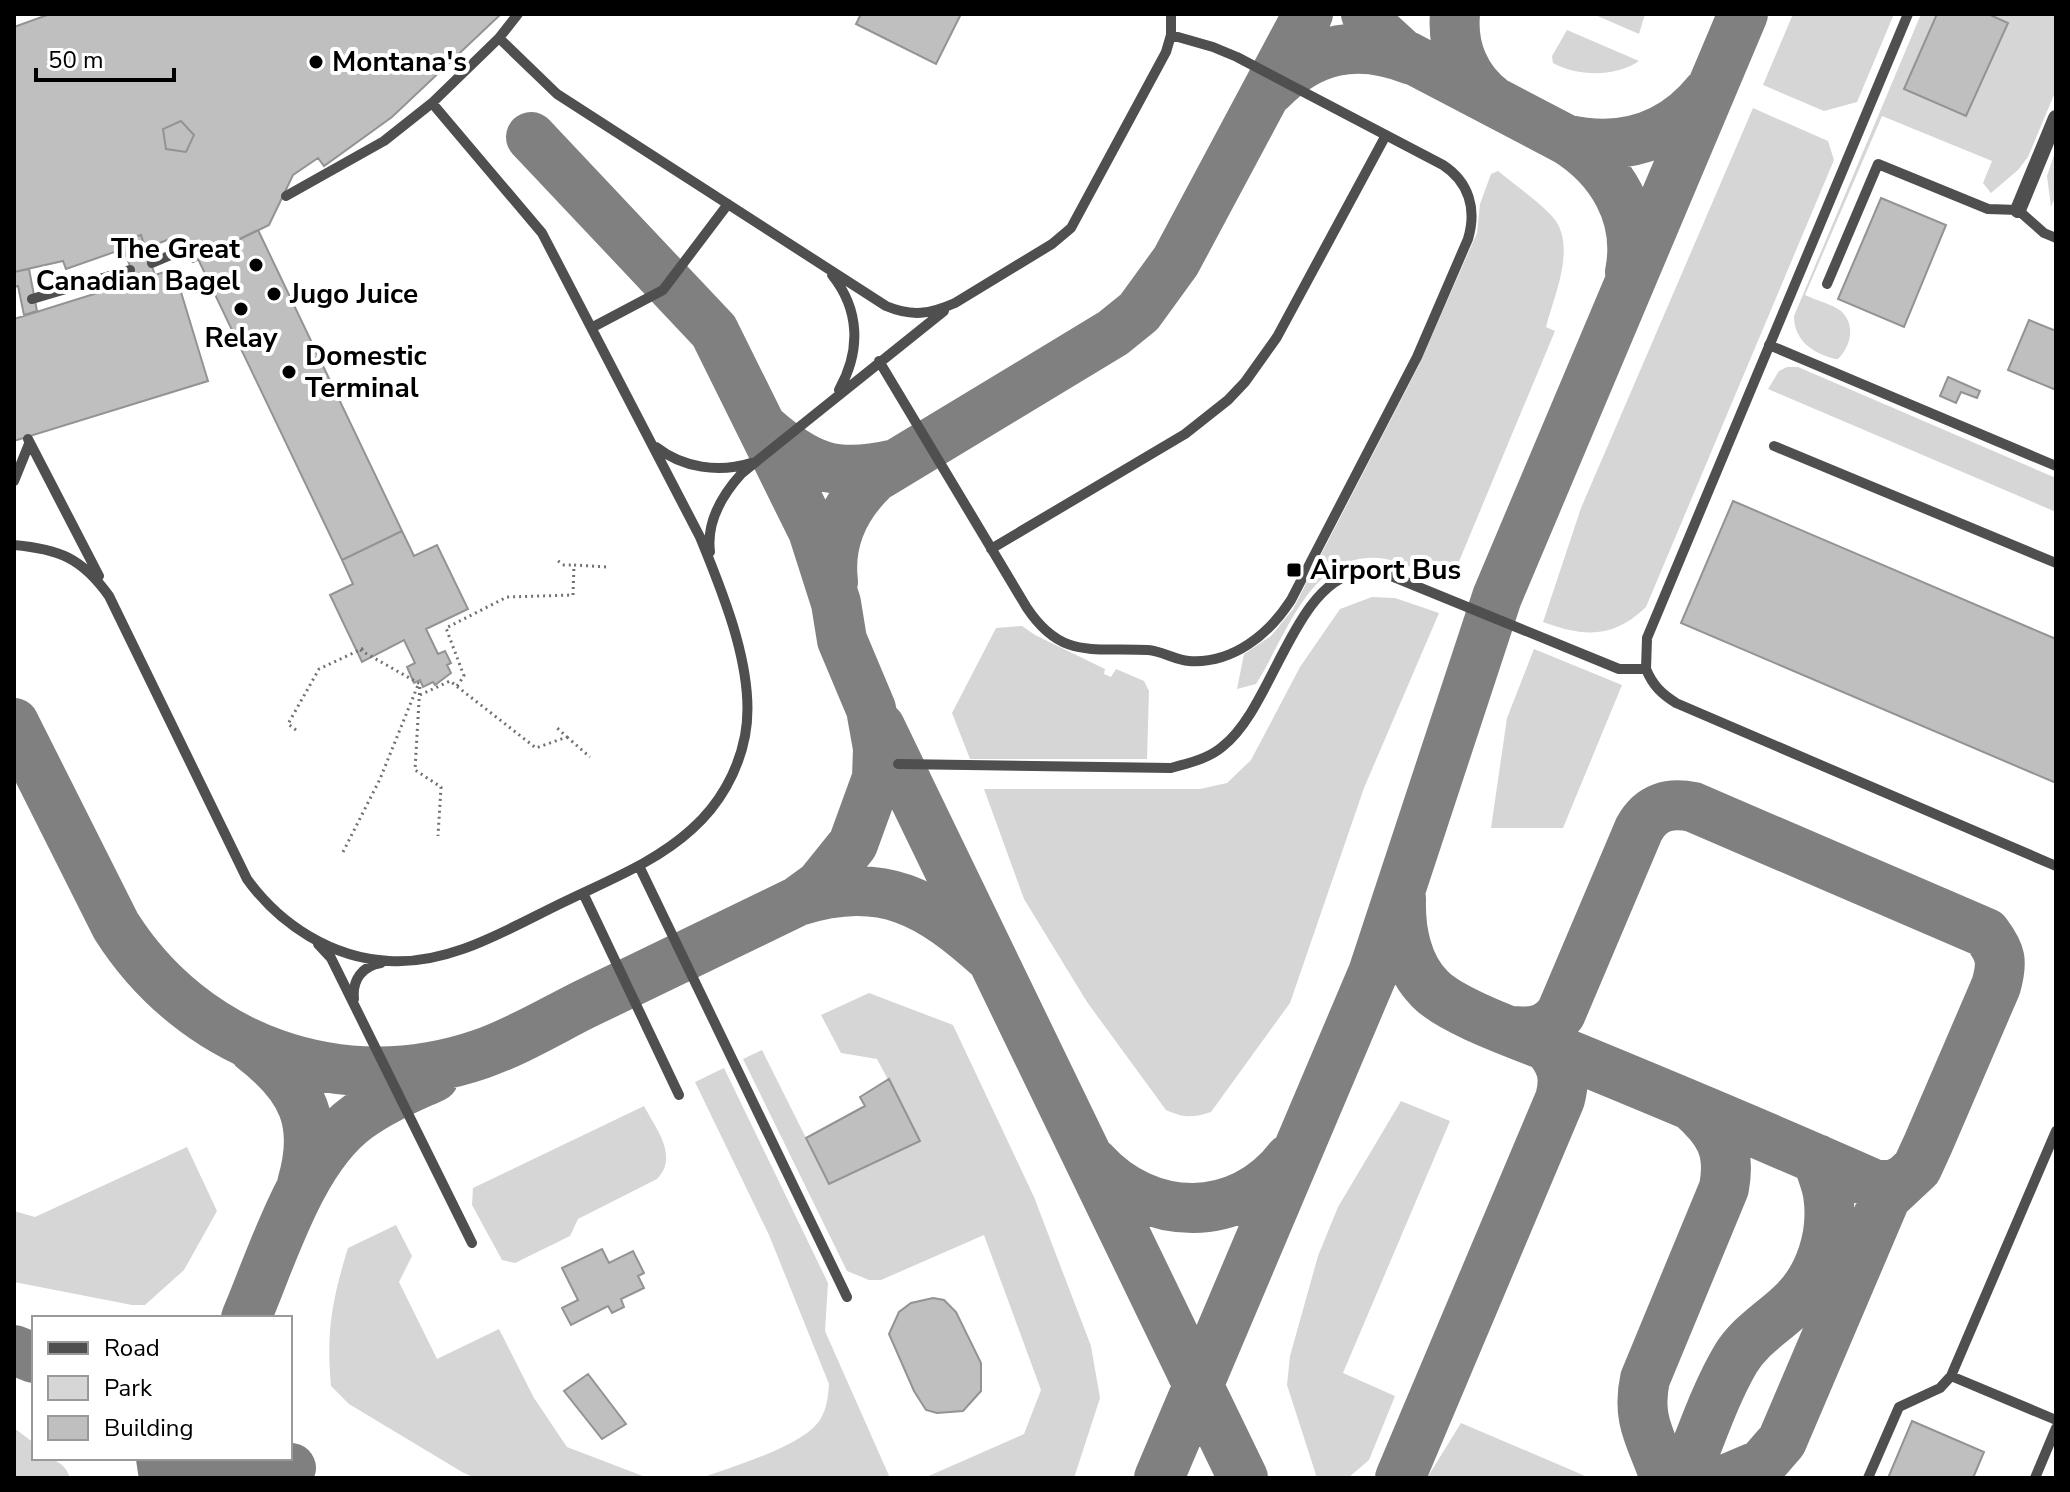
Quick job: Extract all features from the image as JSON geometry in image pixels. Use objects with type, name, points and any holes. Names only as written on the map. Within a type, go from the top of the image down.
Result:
[{"type":"street","points":[[2018,210],[2056,118]]},
{"type":"lane","points":[[286,196],[384,141],[432,103],[499,38],[518,14]]},
{"type":"lane","points":[[714,570],[709,534],[717,509],[731,486],[756,460],[955,303],[1052,244],[1071,228],[1166,52],[1171,35],[1171,14]]},
{"type":"lane","points":[[1908,14],[1647,638],[1646,669],[1651,682],[1676,703],[2056,866]]},
{"type":"lane","points":[[879,361],[1034,618],[1055,639],[1075,648],[1153,650],[1181,660],[1198,661],[1242,649],[1272,626],[1296,592],[1404,384],[1472,228],[1470,199],[1458,177],[1443,165],[1237,57],[1171,35]]},
{"type":"lane","points":[[499,38],[557,94],[825,268],[898,311],[923,314],[955,303]]},
{"type":"lane","points":[[358,1013],[354,988],[360,974],[370,965],[427,959],[462,949],[669,849],[714,806],[733,774],[745,737],[748,700],[743,660],[700,537],[542,233],[432,103]]},
{"type":"lane","points":[[991,549],[1185,434],[1228,400],[1277,337],[1386,135]]},
{"type":"lane","points":[[1827,284],[1878,164],[1988,209],[2018,210],[2044,233],[2056,238]]},
{"type":"lane","points":[[593,327],[663,290],[728,204]]},
{"type":"lane","points":[[152,263],[178,252]]},
{"type":"lane","points":[[825,268],[848,299],[855,331],[851,365],[840,389],[829,402]]},
{"type":"lane","points":[[32,299],[130,270]]},
{"type":"lane","points":[[1769,345],[2056,466]]},
{"type":"lane","points":[[648,437],[664,453],[700,467],[738,466],[756,460]]},
{"type":"lane","points":[[14,481],[29,442],[109,596],[237,863],[265,901],[331,958],[472,1243]]},
{"type":"lane","points":[[1774,446],[2056,563]]},
{"type":"lane","points":[[14,545],[49,550],[73,559],[96,578],[109,596]]},
{"type":"lane","points":[[898,764],[1171,768],[1200,759],[1222,748],[1243,725],[1315,597],[1337,580],[1359,572],[1384,573],[1619,669],[1646,669]]},
{"type":"lane","points":[[639,866],[847,1297]]},
{"type":"lane","points":[[583,893],[679,1095]]},
{"type":"lane","points":[[307,936],[352,955],[390,961]]},
{"type":"lane","points":[[1868,1478],[1899,1407],[1940,1388],[1951,1376],[2056,1131]]},
{"type":"lane","points":[[1951,1376],[2056,1420]]},
{"type":"lane","points":[[2035,1478],[2056,1428]]},
{"type":"path","points":[[558,561],[564,565],[607,567]]},
{"type":"path","points":[[457,686],[464,676],[446,628],[507,597],[573,595],[574,565]]},
{"type":"path","points":[[296,730],[288,724],[319,669],[362,649],[420,684],[415,770],[441,787],[438,836]]},
{"type":"path","points":[[420,695],[450,681],[536,748],[567,737]]},
{"type":"path","points":[[343,852],[380,779],[418,685]]},
{"type":"path","points":[[555,726],[590,757]]},
{"type":"green space","points":[[1593,14],[1645,14],[1639,34]]},
{"type":"green space","points":[[1793,14],[1894,14],[1857,102],[1824,111],[1763,85]]},
{"type":"green space","points":[[1921,14],[1937,14],[1904,88],[1965,116],[2008,23],[1995,17],[1997,14],[2056,14],[2056,90],[2028,157],[1991,193],[1983,183],[1992,161],[1882,116],[1805,295],[1841,311],[1849,323],[1849,342],[1835,359],[1806,345],[1797,332],[1794,316]]},
{"type":"green space","points":[[1567,30],[1639,61],[1608,72],[1585,73],[1563,68],[1553,63],[1552,56]]},
{"type":"green space","points":[[1753,108],[1828,141],[1834,160],[1646,607],[1622,625],[1598,632],[1572,630],[1543,622],[1581,508]]},
{"type":"green space","points":[[2056,149],[2056,195],[2051,207],[2047,176]]},
{"type":"green space","points":[[1498,171],[1552,216],[1560,228],[1564,255],[1546,327],[1555,331],[1450,583],[1386,559],[1360,559],[1339,566],[1321,580],[1305,599],[1256,684],[1237,689],[1244,654],[1271,636],[1293,609],[1419,365],[1477,233],[1480,204],[1491,174]]},
{"type":"green space","points":[[1798,367],[2056,478],[2056,512],[1768,389],[1779,371]]},
{"type":"green space","points":[[1372,597],[1395,598],[1439,613],[1364,788],[1290,1003],[1211,1112],[1188,1116],[1172,1113],[1166,1110],[1087,1002],[1024,899],[984,789],[1200,789],[1227,783],[1251,760],[1300,667],[1340,609]]},
{"type":"green space","points":[[1022,626],[1105,669],[1104,674],[1111,677],[1116,669],[1144,681],[1149,691],[1147,759],[970,759],[952,713],[996,628]]},
{"type":"green space","points":[[1534,649],[1622,685],[1563,828],[1491,828],[1507,718]]},
{"type":"green space","points":[[869,993],[953,1025],[1034,1197],[1091,1346],[1100,1398],[1074,1478],[924,1478],[1024,1434],[1041,1390],[984,1235],[881,1280],[869,1280],[847,1271],[743,1059],[762,1050],[829,1184],[920,1140],[877,1059],[841,1053],[821,1015]]},
{"type":"green space","points":[[724,1068],[828,1283],[825,1331],[890,1478],[702,1478],[762,1456],[806,1434],[822,1416],[829,1384],[769,1235],[695,1082]]},
{"type":"green space","points":[[1401,1101],[1450,1121],[1343,1373],[1395,1396],[1369,1460],[1348,1478],[1317,1478],[1287,1385],[1290,1356],[1318,1256],[1338,1207]]},
{"type":"green space","points":[[644,1106],[666,1152],[663,1170],[657,1179],[578,1219],[570,1236],[515,1263],[502,1260],[472,1205],[473,1188]]},
{"type":"green space","points":[[187,1147],[217,1211],[184,1270],[145,1305],[14,1282],[14,1211],[35,1217]]},
{"type":"green space","points":[[396,1225],[412,1256],[399,1282],[437,1359],[499,1329],[534,1398],[567,1447],[648,1478],[475,1478],[349,1404],[331,1386],[329,1349],[332,1316],[348,1248]]},
{"type":"green space","points":[[1461,1423],[1590,1478],[1427,1478]]},
{"type":"green space","points":[[14,1428],[32,1442],[32,1460],[56,1461],[70,1478],[14,1478]]},
{"type":"building","points":[[50,14],[501,14],[392,117],[324,166],[318,158],[293,175],[269,225],[193,262],[167,240],[145,249],[141,235],[120,241],[123,249],[66,269],[63,261],[14,272],[14,27]]},
{"type":"building","points":[[861,14],[961,14],[936,64],[856,24]]},
{"type":"building","points":[[1937,14],[1988,14],[2008,23],[1966,116],[1904,89]]},
{"type":"building","points":[[181,121],[194,135],[186,152],[166,149],[163,129]]},
{"type":"building","points":[[1881,198],[1946,225],[1904,327],[1838,299]]},
{"type":"building","name":"Domestic Terminal","points":[[258,230],[402,531],[342,560],[198,259]]},
{"type":"building","points":[[141,235],[155,275],[136,281],[120,241]]},
{"type":"building","points":[[29,269],[37,311],[24,315],[18,286],[14,287],[14,272]]},
{"type":"building","points":[[174,269],[208,381],[14,441],[14,319]]},
{"type":"building","points":[[2029,320],[2056,331],[2056,390],[2008,370]]},
{"type":"building","points":[[1948,377],[1980,391],[1977,398],[1961,392],[1956,403],[1940,396]]},
{"type":"building","points":[[1733,501],[2056,639],[2056,783],[1681,623]]},
{"type":"building","points":[[402,531],[414,556],[437,545],[468,609],[426,629],[438,654],[445,651],[451,663],[447,665],[451,673],[435,685],[433,682],[423,687],[420,680],[414,683],[407,667],[415,663],[404,640],[362,662],[330,595],[353,584],[342,560]]},
{"type":"building","points":[[889,1079],[920,1141],[829,1184],[806,1138],[865,1106],[860,1097]]},
{"type":"building","points":[[602,1249],[609,1263],[633,1251],[644,1273],[638,1276],[644,1288],[621,1299],[624,1307],[612,1313],[608,1306],[571,1325],[562,1308],[578,1300],[562,1268]]},
{"type":"building","points":[[933,1298],[944,1300],[956,1312],[981,1363],[981,1391],[963,1411],[937,1413],[926,1410],[914,1391],[889,1334],[899,1312],[911,1303]]},
{"type":"building","points":[[588,1374],[626,1424],[602,1439],[564,1391]]},
{"type":"building","points":[[1912,1421],[1984,1452],[1973,1478],[1888,1478]]},
{"type":"taxiway","points":[[833,582],[833,552],[841,524],[855,499],[875,477],[1113,333],[1139,312],[1176,261],[1308,14]]},
{"type":"taxiway","points":[[1366,14],[1377,31],[1401,53],[1565,139]]},
{"type":"taxiway","points":[[1455,14],[1456,39],[1462,62],[1475,83],[1493,101]]},
{"type":"taxiway","points":[[1159,1478],[1373,973],[1497,597],[1743,14]]},
{"type":"taxiway","points":[[1270,90],[1302,64],[1336,51],[1372,50],[1412,60]]},
{"type":"taxiway","points":[[1630,272],[1631,232],[1619,195],[1596,164],[1565,139],[1606,144],[1644,138],[1678,121],[1708,92]]},
{"type":"taxiway","points":[[531,137],[714,331],[813,531],[836,603],[842,640],[871,709],[878,748],[877,778],[853,844],[820,885],[798,901]]},
{"type":"taxiway","points":[[763,428],[794,452],[824,466],[856,470],[895,464]]},
{"type":"taxiway","points":[[14,723],[116,926],[148,969],[186,1005],[229,1033],[276,1054],[325,1067],[376,1072],[429,1067],[481,1054],[798,901],[828,894],[856,891],[904,899],[947,922],[992,959]]},
{"type":"taxiway","points":[[880,727],[1243,1478]]},
{"type":"taxiway","points":[[1511,1031],[1539,1030],[1551,1024],[1561,1013],[1639,829],[1655,811],[1669,806],[1693,807],[1986,933],[1995,946],[2000,964],[1996,986],[1917,1168],[1886,1197],[1782,1441],[1762,1464],[1729,1478]]},
{"type":"taxiway","points":[[1401,899],[1402,923],[1410,959],[1430,989],[1456,1007],[1876,1185],[1893,1185],[1903,1180]]},
{"type":"taxiway","points":[[1400,1478],[1560,1099],[1563,1084],[1561,1070],[1546,1045]]},
{"type":"taxiway","points":[[254,1049],[285,1078],[303,1108],[309,1143],[302,1184]]},
{"type":"taxiway","points":[[247,1316],[291,1209],[320,1157],[358,1117],[385,1100],[434,1077]]},
{"type":"taxiway","points":[[1665,1478],[1644,1418],[1645,1379],[1724,1188],[1726,1175],[1721,1142],[1710,1124],[1692,1106]]},
{"type":"taxiway","points":[[1093,1162],[1115,1182],[1140,1197],[1166,1205],[1193,1208],[1220,1205],[1245,1195],[1269,1180],[1290,1158]]},
{"type":"taxiway","points":[[1684,1478],[1735,1360],[1754,1337],[1801,1294],[1823,1254],[1829,1209],[1827,1190],[1817,1159]]},
{"type":"taxiway","points":[[14,1350],[32,1357]]},
{"type":"taxiway","points":[[161,1460],[164,1478]]},
{"type":"taxiway","points":[[205,1478],[247,1466],[291,1468]]},
{"type":"place","name":"Montana's","points":[[316,62]]},
{"type":"place","name":"The Great Canadian Bagel","points":[[256,265]]},
{"type":"place","name":"Jugo Juice","points":[[274,294]]},
{"type":"place","name":"Relay","points":[[241,309]]},
{"type":"place","name":"Domestic Terminal","points":[[289,372]]},
{"type":"place","name":"Airport Bus","points":[[1294,570]]}]
